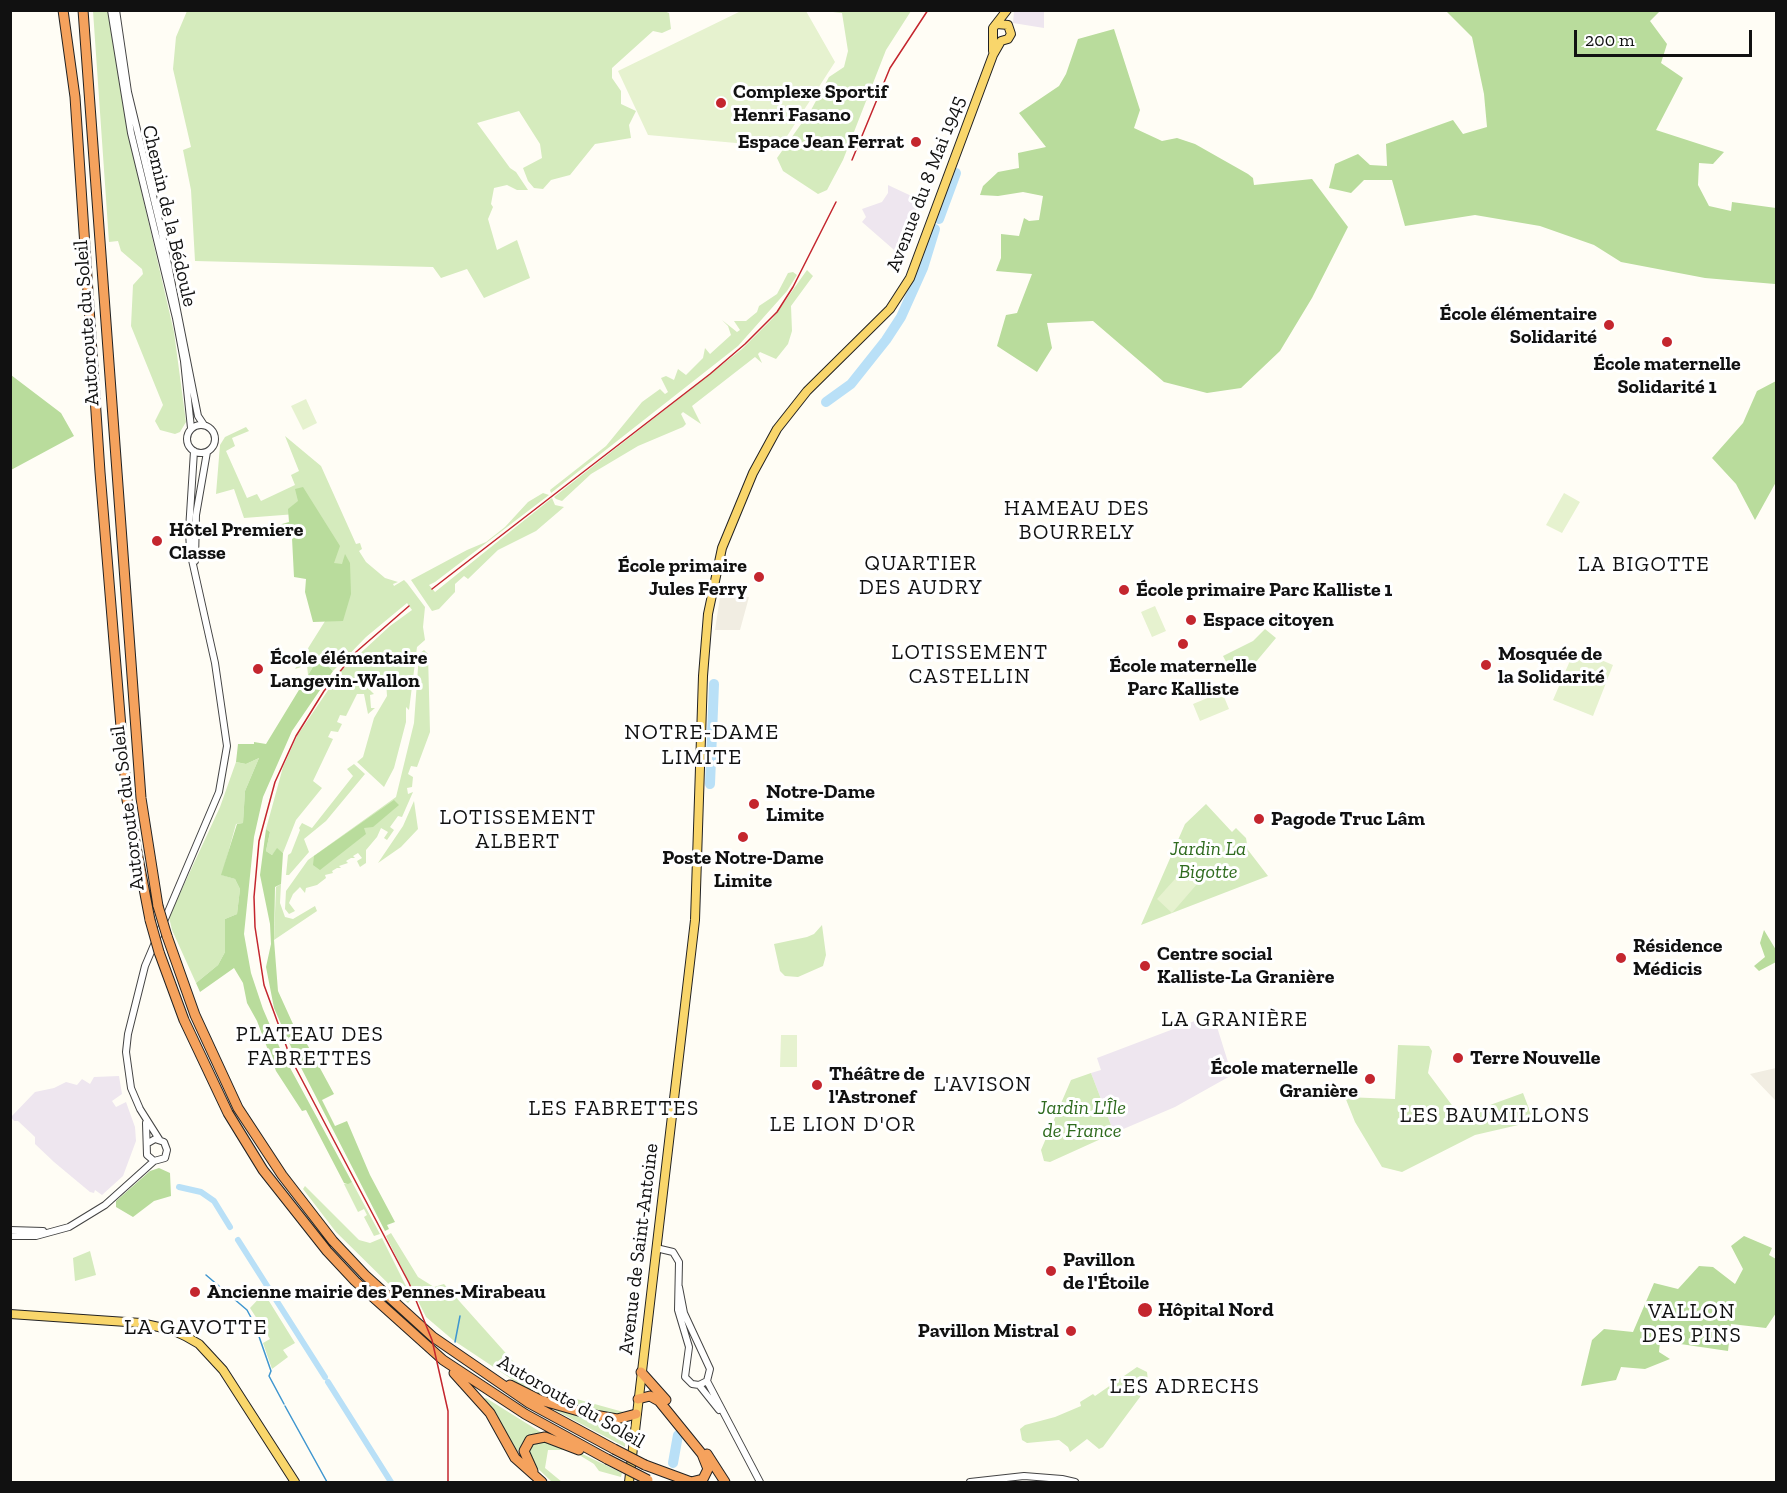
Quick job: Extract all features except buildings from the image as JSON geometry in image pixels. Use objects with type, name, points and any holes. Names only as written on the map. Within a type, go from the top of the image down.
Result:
[{"type":"highway","name":"Autoroute du Soleil","points":[[63,10],[75,97],[100,472],[127,800],[150,920],[159,952],[204,1068],[263,1170],[302,1222],[348,1274],[429,1348],[503,1401],[606,1460],[650,1481]]},
{"type":"highway","name":"Autoroute du Soleil","points":[[83,10],[141,798],[158,906],[215,1063],[238,1108],[265,1151],[310,1214],[351,1261],[433,1337],[529,1403],[678,1482]]},
{"type":"highway","points":[[429,1348],[479,1399],[514,1458],[541,1481]]},
{"type":"highway","points":[[450,1350],[546,1402],[613,1419],[627,1418],[636,1414]]},
{"type":"highway","points":[[641,1372],[689,1429],[725,1482]]},
{"type":"highway","points":[[638,1399],[650,1396],[659,1401],[702,1454],[708,1468],[703,1479],[692,1482],[645,1465]]},
{"type":"highway","points":[[541,1481],[526,1461],[524,1451],[526,1443],[538,1437],[555,1440],[606,1460]]},
{"type":"main road","points":[[1008,10],[1008,25],[1011,34],[1008,39],[998,39],[992,32],[1008,10]]},
{"type":"main road","points":[[997,24],[1008,25]]},
{"type":"main road","name":"Avenue du 8 Mai 1945","points":[[699,767],[708,614],[729,529],[763,452],[792,408],[890,309],[907,284],[998,39]]},
{"type":"main road","name":"Avenue de Saint-Antoine","points":[[629,1482],[695,920],[699,767]]},
{"type":"main road","points":[[12,1315],[141,1323],[172,1329],[199,1344],[223,1370],[295,1482]]},
{"type":"street","name":"Chemin de la Bédoule","points":[[111,10],[131,133],[176,318],[192,418],[191,428]]},
{"type":"street","name":"Chemin de la Bédoule","points":[[116,10],[128,92],[164,240],[198,416],[204,425]]},
{"type":"street","points":[[10,1236],[36,1236],[69,1227],[105,1205],[136,1175],[154,1161],[160,1161],[167,1154],[166,1145],[144,1117],[131,1088],[126,1060],[130,1022],[145,966],[208,820],[225,768],[226,724],[190,551],[189,530],[194,451],[187,440],[191,428],[204,425],[212,430],[216,440],[207,452],[196,515],[195,569]]},
{"type":"street","points":[[194,451],[207,452]]},
{"type":"street","points":[[136,1175],[147,1155],[148,1143],[144,1117]]},
{"type":"street","points":[[148,1143],[159,1139]]},
{"type":"street","points":[[147,1155],[154,1161]]},
{"type":"street","points":[[10,1230],[53,1231]]},
{"type":"street","points":[[656,1248],[667,1249],[677,1257],[680,1267],[678,1310],[684,1336],[689,1345],[685,1377],[688,1381],[699,1385],[727,1419]]},
{"type":"street","points":[[679,1287],[684,1313],[710,1370],[707,1381],[760,1482]]},
{"type":"street","points":[[686,1366],[697,1359],[705,1362]]},
{"type":"street","points":[[699,1385],[707,1381]]},
{"type":"street","points":[[970,1482],[1004,1476],[1075,1482]]},
{"type":"street","points":[[1048,1478],[1057,1482]]},
{"type":"shaded area","points":[[1014,11],[1044,11],[1044,28],[1013,23]]},
{"type":"shaded area","points":[[888,185],[920,200],[919,212],[901,256],[862,222],[866,217],[862,209],[882,202],[888,193]]},
{"type":"shaded area","points":[[725,595],[749,597],[740,630],[715,630],[720,597]]},
{"type":"shaded area","points":[[1213,1014],[1232,1075],[1175,1107],[1114,1133],[1091,1073],[1101,1070],[1097,1058]]},
{"type":"shaded area","points":[[1776,1068],[1776,1099],[1775,1100],[1750,1074]]},
{"type":"shaded area","points":[[119,1076],[122,1094],[112,1101],[116,1107],[126,1102],[135,1127],[136,1141],[123,1176],[102,1195],[95,1190],[94,1193],[90,1192],[54,1162],[35,1144],[35,1137],[11,1117],[35,1092],[54,1088],[66,1082],[77,1085],[82,1079],[90,1084],[94,1077]]},
{"type":"green space","name":"Complexe Sportif Henri Fasano","points":[[743,10],[806,11],[835,62],[780,147],[648,135],[618,71]]},
{"type":"green space","points":[[93,11],[108,11],[129,138],[174,332],[186,422],[180,432],[175,434],[160,430],[155,421],[163,405],[131,326],[133,285],[143,274],[142,269],[121,251],[118,241],[109,242]]},
{"type":"green space","points":[[187,11],[664,11],[669,13],[671,29],[662,33],[653,31],[612,68],[612,78],[621,91],[621,104],[636,111],[629,125],[631,138],[595,144],[570,175],[551,180],[543,189],[534,188],[528,181],[523,168],[542,158],[540,144],[519,111],[477,123],[528,190],[517,190],[507,185],[494,188],[491,204],[493,207],[488,219],[497,250],[517,240],[530,278],[484,298],[467,269],[441,278],[433,267],[195,261],[191,190],[183,150],[191,147],[173,69],[176,37]]},
{"type":"green space","points":[[824,11],[911,11],[886,50],[843,160],[827,190],[818,194],[783,171],[777,158],[811,110],[829,77],[844,67],[848,51],[842,13]]},
{"type":"green space","points":[[1446,11],[1660,11],[1650,21],[1667,44],[1661,63],[1683,78],[1656,130],[1724,152],[1713,164],[1699,163],[1698,185],[1709,206],[1731,211],[1732,202],[1776,208],[1776,288],[1775,284],[1705,278],[1621,262],[1594,245],[1540,226],[1475,215],[1405,226],[1392,180],[1364,180],[1351,193],[1329,188],[1335,164],[1358,154],[1370,165],[1387,166],[1386,144],[1453,120],[1463,134],[1487,127],[1484,94],[1472,37]]},
{"type":"green space","points":[[1114,29],[1140,110],[1134,128],[1162,141],[1177,138],[1195,144],[1248,174],[1253,178],[1254,185],[1312,179],[1348,227],[1312,298],[1280,351],[1241,388],[1207,393],[1164,382],[1093,321],[1047,323],[1052,348],[1037,372],[997,346],[1006,315],[1017,313],[1032,274],[996,271],[1001,258],[1001,234],[1019,236],[1024,218],[1029,221],[1039,220],[1043,196],[1023,192],[998,196],[980,195],[983,186],[998,172],[1019,168],[1018,153],[1046,147],[1019,113],[1059,86],[1066,74],[1078,39]]},
{"type":"green space","points":[[807,270],[813,276],[791,306],[792,331],[788,344],[776,359],[760,352],[758,354],[762,363],[755,357],[692,406],[701,424],[683,412],[681,414],[686,424],[683,427],[638,446],[591,474],[562,501],[554,497],[742,349],[773,318]]},
{"type":"green space","points":[[793,272],[797,275],[787,291],[738,346],[551,493],[550,490],[606,446],[642,402],[660,389],[665,394],[668,392],[661,378],[666,376],[674,380],[678,369],[686,375],[703,358],[705,348],[710,354],[731,335],[728,326],[722,320],[737,332],[740,330],[734,321],[746,321],[757,312],[759,306],[777,294],[788,273]]},
{"type":"green space","points":[[11,375],[61,413],[74,436],[11,470]]},
{"type":"green space","points":[[1776,381],[1776,482],[1755,520],[1736,484],[1712,458],[1743,423],[1757,391]]},
{"type":"green space","points":[[306,399],[317,423],[303,430],[291,406]]},
{"type":"green space","points":[[246,427],[249,431],[232,438],[235,446],[226,451],[247,498],[257,494],[261,501],[295,485],[291,475],[299,471],[285,436],[321,466],[356,544],[360,543],[362,549],[359,551],[366,562],[385,578],[398,582],[393,584],[394,586],[404,580],[425,607],[423,627],[425,640],[417,647],[409,710],[406,707],[406,722],[394,768],[384,787],[357,762],[363,757],[374,718],[387,696],[386,681],[383,676],[374,674],[367,682],[368,688],[374,694],[370,695],[371,708],[375,708],[368,714],[364,694],[357,694],[346,716],[340,715],[337,722],[342,724],[338,732],[331,731],[328,737],[333,739],[313,781],[322,788],[296,820],[283,853],[277,849],[272,855],[266,851],[270,832],[266,829],[283,767],[297,736],[341,671],[390,626],[412,610],[407,603],[366,637],[333,671],[319,657],[308,675],[307,665],[311,661],[309,658],[303,660],[301,667],[295,669],[332,610],[309,513],[244,518],[234,489],[216,494],[220,445],[225,437]]},
{"type":"green space","points":[[303,487],[340,546],[334,563],[342,564],[345,554],[350,563],[351,594],[343,621],[313,622],[305,592],[306,579],[294,577],[292,538],[276,538],[275,526],[289,522],[288,509],[298,501],[295,489]]},
{"type":"green space","points":[[543,493],[549,495],[429,585],[435,592],[552,498],[555,505],[564,507],[536,531],[498,550],[468,579],[464,576],[455,584],[455,592],[439,609],[432,611],[411,580],[486,542],[505,527],[528,502]]},
{"type":"green space","points":[[1564,493],[1580,502],[1562,533],[1546,525]]},
{"type":"green space","points":[[1155,606],[1166,631],[1152,637],[1141,612]]},
{"type":"green space","points":[[1265,629],[1276,638],[1255,663],[1233,675],[1223,656],[1253,641]]},
{"type":"green space","points":[[1575,649],[1613,665],[1593,716],[1553,700]]},
{"type":"green space","points":[[424,650],[428,654],[430,732],[417,767],[411,766],[408,774],[413,777],[412,787],[407,788],[408,794],[413,792],[402,817],[398,816],[390,827],[394,830],[387,840],[384,838],[388,832],[381,828],[366,850],[366,863],[360,867],[357,861],[362,858],[358,853],[353,856],[355,858],[346,861],[348,863],[339,866],[341,868],[325,875],[326,878],[317,885],[306,888],[305,893],[300,887],[293,894],[289,903],[295,911],[289,914],[285,909],[286,891],[308,860],[396,797],[414,723],[419,654]]},
{"type":"green space","points":[[319,657],[333,671],[292,731],[263,797],[254,837],[244,934],[251,973],[263,1009],[282,1053],[352,1182],[348,1184],[344,1183],[306,1110],[302,1111],[276,1071],[257,1021],[247,1003],[243,983],[234,968],[200,992],[196,983],[218,965],[225,952],[225,919],[237,914],[240,889],[235,879],[221,875],[237,824],[243,823],[245,791],[259,758],[246,764],[236,762],[238,744],[254,744],[254,742],[266,744]]},
{"type":"green space","points":[[1222,692],[1229,709],[1200,721],[1193,704]]},
{"type":"green space","points":[[259,758],[245,791],[243,823],[236,824],[222,875],[235,879],[240,889],[237,914],[225,919],[225,952],[218,965],[196,983],[172,930],[169,917],[220,807],[236,762],[246,764]]},
{"type":"green space","points":[[354,764],[365,774],[326,821],[304,839],[309,852],[289,875],[286,875],[288,855],[291,853],[302,823],[312,828],[353,776],[347,769]]},
{"type":"green space","points":[[394,800],[399,805],[373,827],[364,828],[366,834],[320,870],[313,865],[314,856]]},
{"type":"green space","points":[[414,801],[418,829],[401,847],[378,863],[403,826]]},
{"type":"green space","name":"Jardin La Bigotte","points":[[1206,804],[1232,832],[1236,828],[1246,838],[1248,850],[1268,876],[1141,925],[1185,824]]},
{"type":"green space","points":[[266,829],[270,832],[266,851],[272,855],[277,848],[283,853],[281,884],[275,887],[274,940],[278,991],[298,1035],[301,1033],[334,1094],[322,1100],[335,1126],[347,1121],[370,1175],[395,1222],[387,1225],[389,1229],[385,1231],[295,1056],[274,1008],[266,967],[271,944],[270,924],[260,875]]},
{"type":"green space","points":[[1183,870],[1198,883],[1172,913],[1157,899]]},
{"type":"green space","points":[[281,884],[280,903],[285,917],[293,919],[315,906],[317,911],[274,940],[276,887]]},
{"type":"green space","points":[[822,925],[826,955],[823,966],[798,977],[785,976],[780,971],[774,944],[807,937],[814,934]]},
{"type":"green space","points":[[1764,930],[1776,950],[1776,962],[1759,971],[1754,966],[1765,957],[1760,943]]},
{"type":"green space","points":[[781,1035],[797,1035],[797,1067],[780,1067]]},
{"type":"green space","points":[[1398,1045],[1429,1046],[1432,1051],[1428,1073],[1460,1116],[1523,1093],[1531,1119],[1527,1123],[1475,1135],[1402,1172],[1382,1167],[1355,1122],[1345,1097],[1395,1099]]},
{"type":"green space","name":"Jardin L'Île de France","points":[[1091,1073],[1114,1133],[1050,1162],[1044,1161],[1041,1150],[1071,1080]]},
{"type":"green space","points":[[159,1168],[170,1173],[171,1196],[154,1201],[133,1217],[116,1207],[116,1201],[150,1171]]},
{"type":"green space","points":[[352,1182],[380,1234],[374,1236],[364,1217],[367,1215],[364,1209],[358,1212],[344,1184]]},
{"type":"green space","points":[[305,1186],[359,1240],[370,1243],[382,1238],[412,1298],[408,1303],[336,1232],[303,1189]]},
{"type":"green space","points":[[391,1233],[418,1277],[434,1287],[444,1284],[537,1388],[627,1413],[613,1416],[537,1396],[453,1340],[426,1317],[386,1236]]},
{"type":"green space","points":[[1744,1236],[1772,1248],[1769,1255],[1776,1259],[1776,1313],[1766,1328],[1731,1324],[1728,1351],[1660,1341],[1659,1352],[1670,1359],[1645,1369],[1621,1367],[1616,1380],[1581,1386],[1592,1340],[1604,1329],[1633,1332],[1654,1283],[1678,1289],[1699,1266],[1713,1267],[1735,1284],[1743,1269],[1731,1246]]},
{"type":"green space","points":[[90,1251],[96,1275],[75,1281],[73,1258]]},
{"type":"green space","points":[[264,1293],[295,1343],[283,1350],[288,1357],[272,1369],[263,1343],[270,1339],[250,1308]]},
{"type":"green space","points":[[1137,1367],[1147,1372],[1148,1381],[1140,1397],[1103,1447],[1099,1449],[1087,1439],[1070,1452],[1068,1447],[1059,1440],[1027,1443],[1022,1440],[1020,1429],[1025,1425],[1055,1417],[1081,1406],[1080,1402],[1093,1394],[1095,1396]]},
{"type":"green space","points":[[486,1398],[542,1433],[524,1440],[516,1454],[484,1399]]},
{"type":"green space","points":[[547,1406],[627,1422],[625,1447]]},
{"type":"green space","points":[[543,1440],[572,1449],[622,1473],[621,1477],[599,1471],[594,1464],[571,1450],[548,1450],[545,1468],[562,1482],[552,1482],[529,1460],[530,1443]]},
{"type":"waterway","points":[[939,219],[956,173]]},
{"type":"waterway","points":[[826,402],[851,384],[901,317],[923,268],[935,229]]},
{"type":"waterway","points":[[710,784],[714,684]]},
{"type":"waterway","points":[[179,1187],[201,1192],[214,1201],[230,1227]]},
{"type":"waterway","points":[[238,1240],[325,1377]]},
{"type":"waterway","points":[[206,1275],[247,1310],[255,1325],[271,1371],[269,1376],[284,1404]]},
{"type":"waterway","points":[[455,1342],[460,1316]]},
{"type":"waterway","points":[[328,1382],[391,1482]]},
{"type":"waterway","points":[[285,1406],[327,1482]]},
{"type":"waterway","points":[[673,1463],[678,1435]]},
{"type":"railway","points":[[852,160],[890,68],[928,10]]},
{"type":"railway","points":[[432,589],[710,374],[745,344],[777,312],[793,287],[836,202]]},
{"type":"railway","points":[[409,606],[356,652],[324,691],[296,736],[275,782],[259,841],[254,897],[255,927],[264,985],[291,1059],[409,1283],[432,1340],[448,1411],[448,1482]]},
{"type":"place","name":"Complexe Sportif Henri Fasano","points":[[721,103]]},
{"type":"place","name":"Espace Jean Ferrat","points":[[916,142]]},
{"type":"place","name":"École élémentaire Solidarité","points":[[1609,325]]},
{"type":"place","name":"École maternelle Solidarité 1","points":[[1667,342]]},
{"type":"place","name":"Hôtel Premiere Classe","points":[[157,541]]},
{"type":"place","name":"École primaire Jules Ferry","points":[[759,577]]},
{"type":"place","name":"École primaire Parc Kalliste 1","points":[[1124,590]]},
{"type":"place","name":"Espace citoyen","points":[[1191,620]]},
{"type":"place","name":"École maternelle Parc Kalliste","points":[[1183,644]]},
{"type":"place","name":"Mosquée de la Solidarité","points":[[1486,665]]},
{"type":"place","name":"École élémentaire Langevin-Wallon","points":[[258,669]]},
{"type":"place","name":"Notre-Dame Limite","points":[[754,804]]},
{"type":"place","name":"Pagode Truc Lâm","points":[[1259,819]]},
{"type":"place","name":"Poste Notre-Dame Limite","points":[[743,837]]},
{"type":"place","name":"Résidence Médicis","points":[[1621,958]]},
{"type":"place","name":"Centre social Kalliste-La Granière","points":[[1145,966]]},
{"type":"place","name":"Terre Nouvelle","points":[[1458,1058]]},
{"type":"place","name":"École maternelle Granière","points":[[1370,1079]]},
{"type":"place","name":"Théâtre de l'Astronef","points":[[817,1085]]},
{"type":"place","name":"Pavillon de l'Étoile","points":[[1051,1271]]},
{"type":"place","name":"Ancienne mairie des Pennes-Mirabeau","points":[[195,1292]]},
{"type":"place","name":"Hôpital Nord","points":[[1145,1310]]},
{"type":"place","name":"Pavillon Mistral","points":[[1071,1331]]},
{"type":"district","name":"HAMEAU DES BOURRELY","points":[[1077,521]]},
{"type":"district","name":"LA BIGOTTE","points":[[1644,565]]},
{"type":"district","name":"QUARTIER DES AUDRY","points":[[921,576]]},
{"type":"district","name":"LOTISSEMENT CASTELLIN","points":[[970,665]]},
{"type":"district","name":"NOTRE-DAME LIMITE","points":[[702,746]]},
{"type":"district","name":"LOTISSEMENT ALBERT","points":[[518,830]]},
{"type":"district","name":"LA GRANIÈRE","points":[[1235,1020]]},
{"type":"district","name":"PLATEAU DES FABRETTES","points":[[310,1047]]},
{"type":"district","name":"L'AVISON","points":[[983,1085]]},
{"type":"district","name":"LES FABRETTES","points":[[614,1109]]},
{"type":"district","name":"LES BAUMILLONS","points":[[1495,1116]]},
{"type":"district","name":"LE LION D'OR","points":[[843,1125]]},
{"type":"district","name":"VALLON DES PINS","points":[[1692,1324]]},
{"type":"district","name":"LA GAVOTTE","points":[[196,1328]]},
{"type":"district","name":"LES ADRECHS","points":[[1185,1387]]}]
